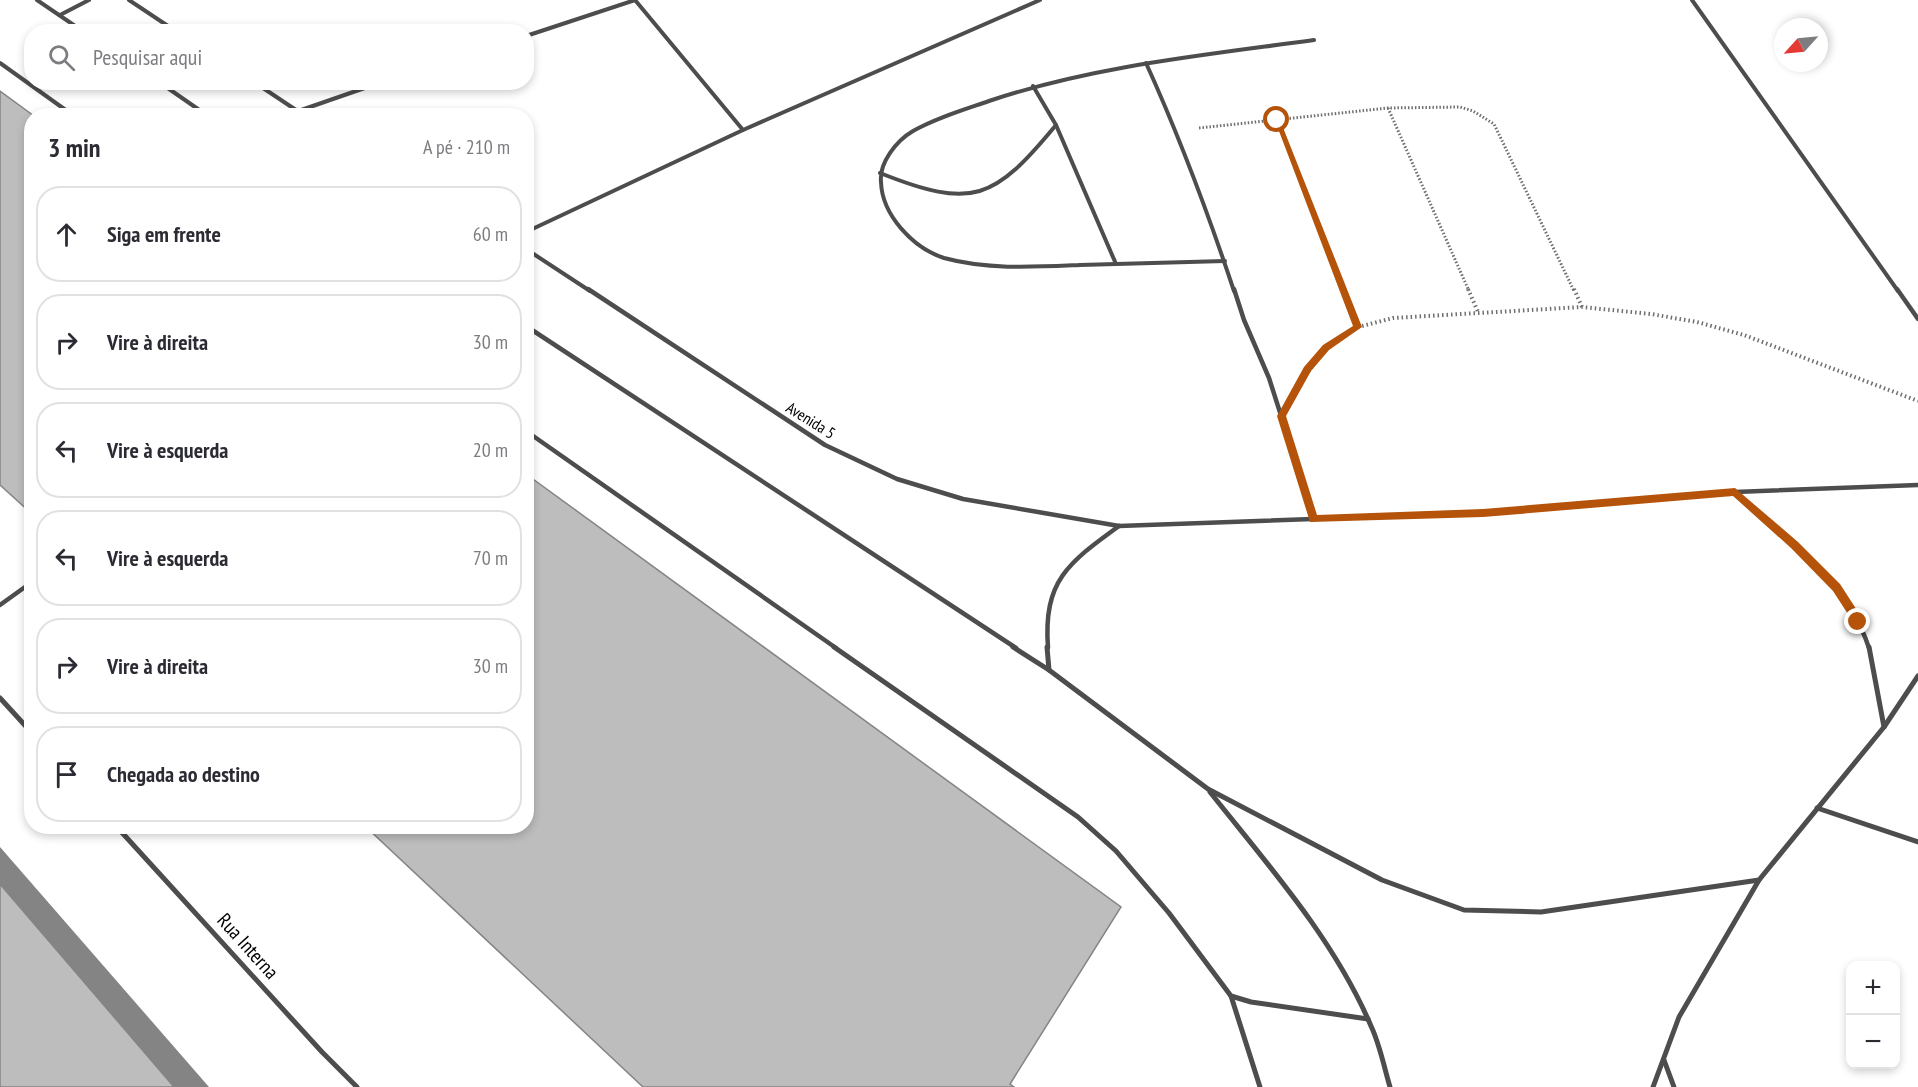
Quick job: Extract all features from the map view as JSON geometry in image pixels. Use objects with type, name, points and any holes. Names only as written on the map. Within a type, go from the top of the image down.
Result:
[{"type":"lane","points":[[37,0],[73,24]]},
{"type":"lane","points":[[60,15],[89,0]]},
{"type":"lane","points":[[129,0],[165,24]]},
{"type":"lane","points":[[534,33],[635,0],[743,130]]},
{"type":"lane","points":[[534,228],[743,130],[1040,0]]},
{"type":"lane","points":[[1692,0],[1918,319]]},
{"type":"lane","points":[[1225,261],[1029,267],[977,265],[942,257],[917,244],[888,212],[881,190],[880,173],[892,149],[911,132],[956,112],[1033,86],[1146,63],[1314,40]]},
{"type":"lane","points":[[0,63],[24,80]]},
{"type":"lane","points":[[1146,63],[1177,130],[1244,320],[1282,416],[1314,519]]},
{"type":"lane","points":[[1033,86],[1056,125],[1116,264]]},
{"type":"lane","points":[[38,90],[63,108]]},
{"type":"lane","points":[[170,90],[196,108]]},
{"type":"lane","points":[[266,90],[293,108]]},
{"type":"lane","points":[[302,108],[357,90]]},
{"type":"lane","points":[[880,173],[941,194],[957,196],[979,193],[997,185],[1020,168],[1056,125]]},
{"type":"lane","name":"Avenida 5","points":[[534,254],[825,445],[897,479],[963,500],[1119,526],[1483,513],[1735,492],[1918,485]]},
{"type":"lane","points":[[534,331],[1049,670],[1208,789],[1382,880],[1464,910],[1541,912],[1759,880]]},
{"type":"lane","points":[[534,437],[1078,816],[1116,851],[1169,913],[1231,996],[1260,1087]]},
{"type":"lane","points":[[1735,492],[1794,545],[1836,587],[1858,622],[1873,662],[1884,727]]},
{"type":"lane","points":[[1049,670],[1048,621],[1051,596],[1065,571],[1084,551],[1119,526]]},
{"type":"lane","points":[[0,605],[24,588]]},
{"type":"lane","points":[[1653,1087],[1680,1017],[1759,880],[1884,727],[1918,676]]},
{"type":"lane","points":[[0,698],[24,724]]},
{"type":"lane","points":[[1208,789],[1288,889],[1322,940],[1368,1019],[1390,1087]]},
{"type":"lane","points":[[1817,808],[1918,842]]},
{"type":"lane","name":"Rua Interna","points":[[123,834],[322,1052],[357,1087]]},
{"type":"lane","points":[[1231,996],[1251,1002],[1368,1019]]},
{"type":"lane","points":[[1664,1060],[1674,1087]]},
{"type":"path","points":[[1177,130],[1388,108],[1460,107],[1473,111],[1494,124],[1582,307]]},
{"type":"path","points":[[1388,108],[1478,312]]},
{"type":"path","points":[[1277,120],[1358,327]]},
{"type":"path","points":[[1282,416],[1308,369],[1326,347],[1358,327],[1394,318],[1582,307],[1686,320],[1744,334],[1918,401]]},
{"type":"building","points":[[0,91],[24,109],[24,507],[0,485]]},
{"type":"building","points":[[534,480],[1121,907],[1010,1084],[1014,1087],[643,1087],[374,834],[534,834]]},
{"type":"building","points":[[0,884],[174,1087],[0,1087]]},
{"type":"route","points":[[1277,120],[1358,327],[1326,347],[1308,369],[1282,416],[1314,519],[1483,513],[1735,492],[1794,545],[1836,587],[1858,622]]}]
